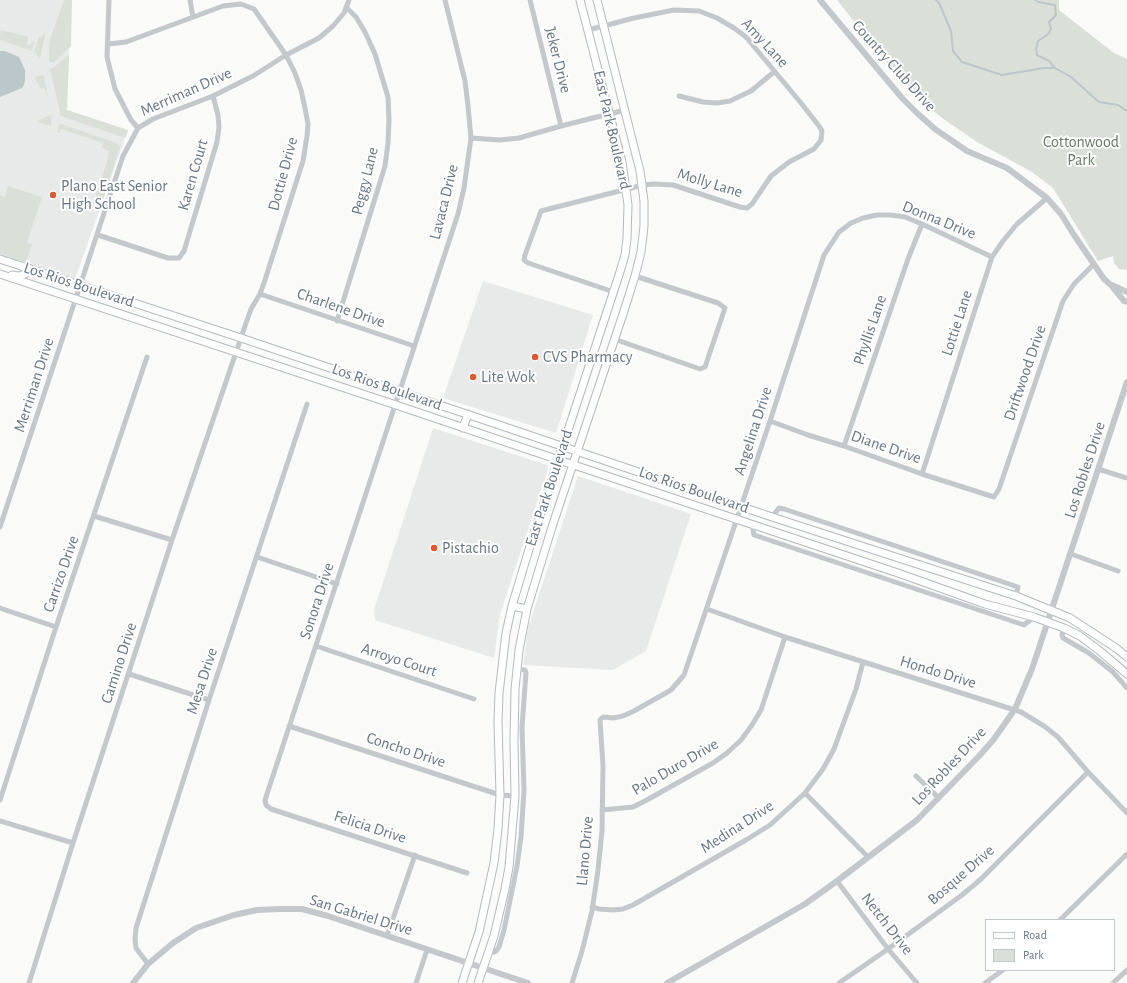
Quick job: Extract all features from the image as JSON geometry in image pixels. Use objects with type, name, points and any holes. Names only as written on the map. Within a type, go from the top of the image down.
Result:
[{"type":"main road","name":"East Park Boulevard","points":[[462,983],[480,932],[490,886],[498,829],[500,795],[498,721],[499,693],[503,654],[512,606],[530,546],[601,335],[621,269],[626,245],[628,204],[622,162],[580,0]]},
{"type":"main road","name":"East Park Boulevard","points":[[478,983],[489,952],[506,889],[510,867],[515,796],[514,709],[517,669],[527,609],[552,527],[636,276],[641,252],[644,226],[643,185],[637,155],[597,0]]},
{"type":"main road","name":"Los Rios Boulevard","points":[[0,259],[564,445],[772,517],[1016,596],[1070,618],[1116,648],[1127,657]]},
{"type":"main road","points":[[0,274],[19,276],[25,274],[29,268]]},
{"type":"main road","name":"Los Rios Boulevard","points":[[0,274],[898,572],[984,604],[1034,617],[1064,628],[1080,636],[1100,650],[1127,674]]},
{"type":"main road","points":[[601,335],[614,339]]},
{"type":"main road","points":[[463,428],[468,414]]},
{"type":"main road","points":[[663,494],[670,482]]},
{"type":"main road","points":[[512,606],[527,609]]},
{"type":"street","points":[[109,0],[107,57],[115,89],[131,120],[138,128]]},
{"type":"street","points":[[108,44],[126,42],[193,17],[190,0]]},
{"type":"street","name":"Merriman Drive","points":[[0,526],[123,156],[138,128],[153,119],[212,96],[253,76],[286,55],[319,38],[333,26],[344,13],[349,0]]},
{"type":"street","name":"Lavaca Drive","points":[[396,405],[458,214],[464,188],[470,138],[465,81],[445,0]]},
{"type":"street","name":"Jeker Drive","points":[[530,0],[561,126]]},
{"type":"street","name":"Country Club Drive","points":[[820,0],[902,98],[923,119],[967,151],[1008,168],[1047,198],[1061,214],[1093,265],[1124,301],[1127,302]]},
{"type":"street","name":"Dottie Drive","points":[[193,17],[223,6],[241,4],[254,8],[286,55],[301,90],[308,124],[307,143],[303,161],[260,294],[251,309],[236,352]]},
{"type":"street","name":"Peggy Lane","points":[[337,321],[385,166],[389,120],[388,97],[375,54],[356,17],[346,7]]},
{"type":"street","name":"Amy Lane","points":[[588,30],[667,10],[682,9],[699,11],[727,23],[740,32],[819,126],[822,132],[821,140]]},
{"type":"street","points":[[679,96],[703,102],[730,101],[751,91],[774,72]]},
{"type":"street","name":"Karen Court","points":[[98,235],[168,258],[179,258],[184,251],[217,142],[218,115],[212,96]]},
{"type":"street","points":[[470,138],[500,140],[519,138],[625,110]]},
{"type":"street","name":"Molly Lane","points":[[614,292],[528,263],[524,260],[541,211],[643,185],[654,184],[673,185],[746,208],[752,204],[771,176],[789,162],[809,152],[821,140]]},
{"type":"street","name":"Lottie Lane","points":[[922,474],[992,257],[1017,224],[1047,198]]},
{"type":"street","name":"Donna Drive","points":[[851,223],[877,214],[905,217],[992,257]]},
{"type":"street","name":"Angelina Drive","points":[[600,720],[603,717],[613,718],[623,716],[671,690],[684,675],[770,421],[824,255],[839,232],[851,223]]},
{"type":"street","name":"Phyllis Lane","points":[[844,446],[908,259],[922,224]]},
{"type":"street","name":"Driftwood Drive","points":[[994,497],[1063,301],[1074,284],[1093,265]]},
{"type":"street","points":[[614,339],[700,369],[705,368],[725,308],[718,303],[636,276]]},
{"type":"street","name":"Country Club Drive","points":[[1111,285],[1127,292]]},
{"type":"street","name":"Charlene Drive","points":[[260,294],[414,346]]},
{"type":"street","name":"Camino Drive","points":[[29,983],[172,540],[236,352]]},
{"type":"street","name":"Carrizo Drive","points":[[0,800],[56,627],[147,357]]},
{"type":"street","name":"Los Robles Drive","points":[[667,983],[804,904],[837,881],[916,820],[980,755],[1015,709],[1032,669],[1125,392],[1127,382]]},
{"type":"street","name":"Mesa Drive","points":[[148,964],[136,948],[136,928],[209,700],[307,404]]},
{"type":"street","name":"Sonora Drive","points":[[266,805],[265,800],[289,726],[396,405]]},
{"type":"street","name":"Diane Drive","points":[[770,421],[922,474],[994,497]]},
{"type":"street","points":[[1098,469],[1127,478]]},
{"type":"street","points":[[94,516],[172,540]]},
{"type":"street","name":"Los Rios Boulevard","points":[[752,524],[754,535],[1024,625],[1034,617]]},
{"type":"street","points":[[1071,554],[1118,571]]},
{"type":"street","points":[[257,557],[337,584]]},
{"type":"street","points":[[0,608],[56,627]]},
{"type":"street","name":"Hondo Drive","points":[[707,609],[786,637],[1015,709],[1034,719],[1058,738],[1127,813]]},
{"type":"street","points":[[1064,628],[1062,635],[1063,638],[1089,653],[1113,672],[1127,688]]},
{"type":"street","name":"Palo Duro Drive","points":[[602,810],[633,807],[645,801],[713,763],[741,740],[752,726],[761,710],[786,637]]},
{"type":"street","name":"Arroyo Court","points":[[316,646],[474,699]]},
{"type":"street","name":"Medina Drive","points":[[592,907],[599,910],[613,910],[624,909],[633,905],[770,825],[805,793],[823,769],[834,749],[856,689],[863,662]]},
{"type":"street","name":"East Park Boulevard","points":[[489,952],[494,952],[499,947],[504,930],[517,866],[521,830],[524,790],[522,728],[526,673],[524,670],[517,669]]},
{"type":"street","points":[[129,674],[209,700]]},
{"type":"street","name":"Llano Drive","points":[[572,983],[582,951],[592,907],[598,870],[602,831],[603,766],[600,720]]},
{"type":"street","name":"Concho Drive","points":[[289,726],[500,795],[515,796]]},
{"type":"street","name":"Bosque Drive","points":[[839,983],[962,895],[980,880],[1088,772]]},
{"type":"street","points":[[916,776],[939,798]]},
{"type":"street","points":[[805,793],[868,857]]},
{"type":"street","name":"Felicia Drive","points":[[266,805],[271,809],[467,873]]},
{"type":"street","points":[[0,821],[73,843]]},
{"type":"street","points":[[1061,919],[1127,854]]},
{"type":"street","points":[[387,936],[415,855]]},
{"type":"street","name":"Netch Drive","points":[[837,881],[888,949],[917,983]]},
{"type":"street","name":"San Gabriel Drive","points":[[133,983],[148,964],[173,943],[196,928],[234,914],[257,910],[302,910],[328,916],[483,968]]},
{"type":"street","points":[[416,983],[427,950]]},
{"type":"street","points":[[483,968],[528,983]]},
{"type":"street","points":[[1113,983],[1127,970]]},
{"type":"street","points":[[985,983],[1002,971]]},
{"type":"shaded area","name":"Plano East Senior High School","points":[[0,0],[71,0],[67,110],[128,130],[75,279],[0,254]]},
{"type":"shaded area","points":[[0,51],[5,51],[19,57],[25,70],[25,80],[22,88],[0,97]]},
{"type":"shaded area","points":[[483,281],[593,315],[556,433],[443,398]]},
{"type":"shaded area","points":[[433,428],[547,465],[548,469],[500,614],[494,658],[375,619],[374,610]]},
{"type":"shaded area","points":[[578,476],[691,514],[646,651],[613,670],[523,665],[528,628]]},
{"type":"green space","points":[[64,0],[72,0],[71,46],[54,62],[49,62],[50,40]]},
{"type":"green space","name":"Cottonwood Park","points":[[837,0],[1059,0],[1059,10],[1114,53],[1127,59],[1127,270],[1119,269],[1114,263],[1113,256],[1098,261],[1053,188],[1032,172],[977,142],[942,118],[923,102],[882,57]]},
{"type":"green space","points":[[1,30],[28,37],[27,45],[30,45],[33,41],[34,43],[32,51],[0,40]]},
{"type":"green space","points":[[44,33],[40,59],[34,51],[39,37],[42,38]]},
{"type":"green space","points":[[69,55],[67,110],[128,130],[126,137],[61,116],[50,69]]},
{"type":"green space","points":[[44,75],[48,98],[44,88],[41,89],[34,77]]},
{"type":"green space","points":[[52,114],[51,126],[37,122],[38,121]]},
{"type":"green space","points":[[61,124],[114,142],[120,146],[103,200],[101,202],[94,202],[110,151],[102,148],[103,143],[61,129],[59,133],[57,133],[59,125]]},
{"type":"green space","points":[[8,186],[42,197],[27,242],[32,244],[25,262],[0,254],[0,195],[5,197]]},
{"type":"waterway","points":[[936,0],[939,3],[951,31],[953,51],[962,62],[1002,75],[1044,68],[1055,68],[1071,77],[1099,102],[1118,105],[1127,111]]},
{"type":"waterway","points":[[1035,0],[1038,2],[1055,5],[1056,15],[1049,22],[1051,29],[1048,34],[1038,41],[1036,49],[1037,55],[1049,61],[1055,68]]},
{"type":"place","name":"Plano East Senior High School","points":[[53,195]]},
{"type":"place","name":"CVS Pharmacy","points":[[535,357]]},
{"type":"place","name":"Lite Wok","points":[[473,377]]},
{"type":"place","name":"Pistachio","points":[[434,548]]}]
